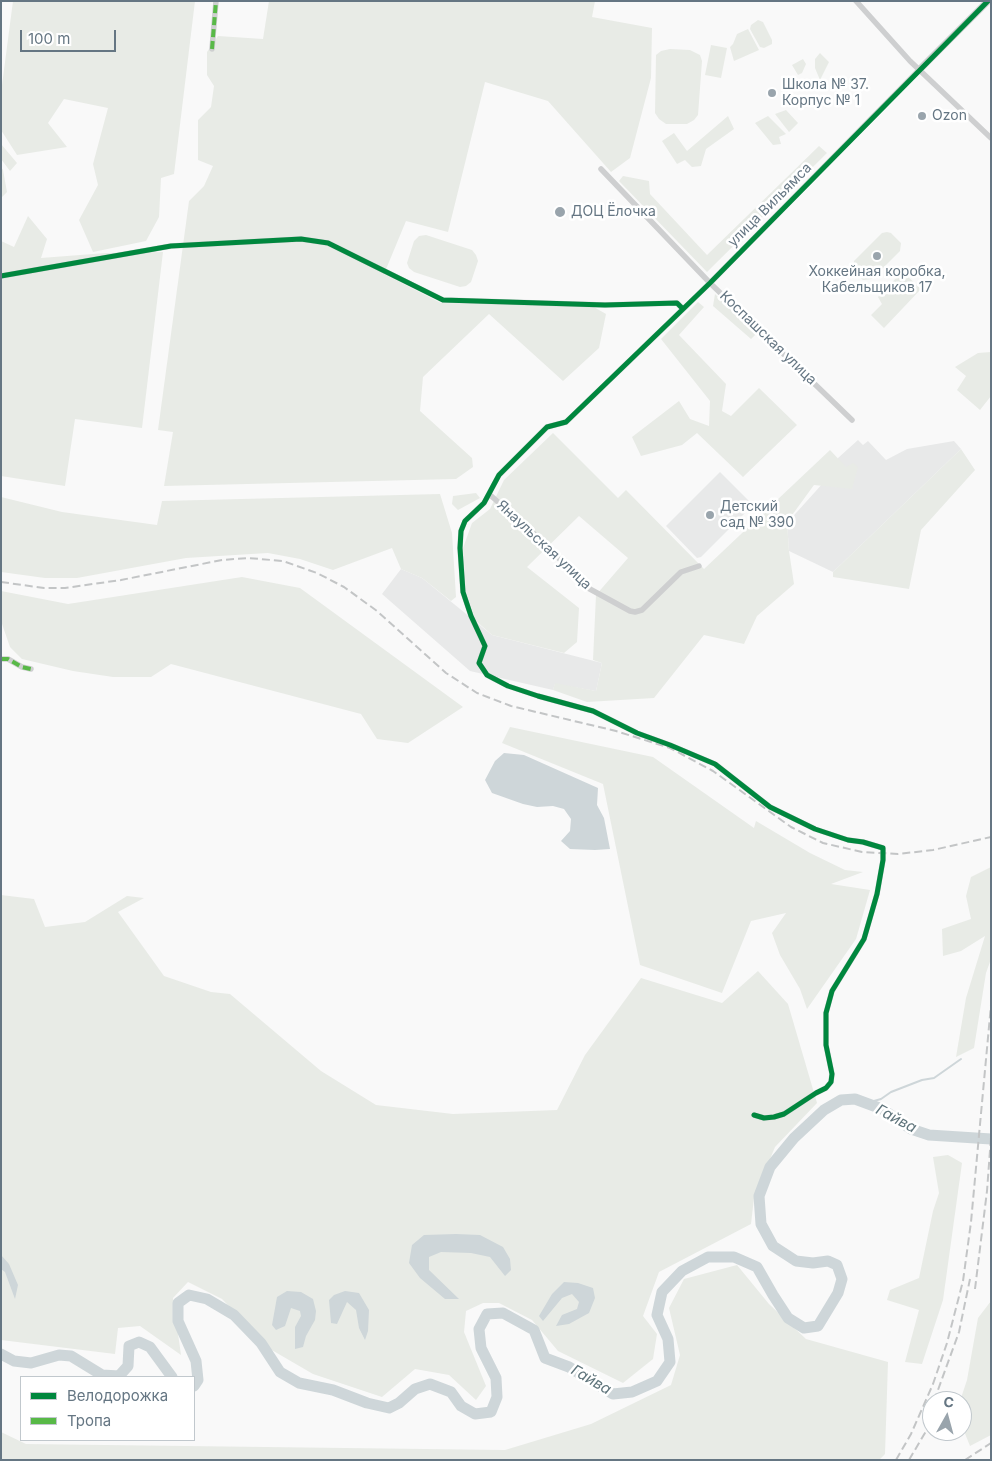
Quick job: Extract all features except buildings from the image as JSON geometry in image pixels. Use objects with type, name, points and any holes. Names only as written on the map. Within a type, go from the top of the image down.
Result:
[{"type":"street","points":[[212,49],[216,1]]},
{"type":"street","points":[[856,1],[919,70],[991,138]]},
{"type":"street","name":"улица Вильямса","points":[[489,494],[499,475],[547,427],[566,422],[710,283],[988,1]]},
{"type":"street","name":"Коспашская улица","points":[[601,169],[710,283],[852,420]]},
{"type":"street","points":[[1,276],[171,246],[300,239],[328,243],[443,300],[605,304],[677,303],[683,309]]},
{"type":"street","points":[[489,494],[484,503],[465,521],[461,531],[460,548],[463,592],[470,616],[485,646],[479,663],[488,675],[508,686],[593,711],[637,733],[715,764],[781,813],[815,829],[848,840],[880,846],[884,851],[877,894],[864,939],[860,948],[837,981],[829,1002],[825,1025],[826,1045],[832,1074],[831,1082],[826,1088],[816,1092],[784,1114],[764,1118],[754,1115]]},
{"type":"street","name":"Янаульская улица","points":[[489,494],[540,539],[588,588],[630,611],[642,610],[681,572],[699,566]]},
{"type":"street","points":[[1,659],[8,659],[22,667],[31,669]]},
{"type":"shaded area","points":[[13,1],[195,1],[174,174],[161,178],[159,217],[146,241],[93,252],[79,220],[98,185],[93,164],[108,108],[64,99],[48,123],[67,147],[17,155],[1,130],[2,85]]},
{"type":"shaded area","points":[[269,1],[595,1],[592,17],[652,28],[651,78],[630,158],[611,172],[548,101],[485,82],[448,232],[406,221],[384,274],[441,303],[592,306],[606,314],[599,348],[563,381],[489,314],[423,377],[420,411],[472,458],[473,467],[456,479],[164,486],[173,432],[158,430],[189,201],[204,186],[213,166],[198,160],[198,120],[211,107],[214,86],[207,75],[207,52],[218,36],[263,39]]},
{"type":"shaded area","points":[[758,20],[763,22],[772,40],[772,44],[764,48],[760,47],[750,29],[751,25]]},
{"type":"shaded area","points":[[748,29],[759,50],[734,61],[730,47],[737,34]]},
{"type":"shaded area","points":[[711,45],[727,48],[721,78],[705,75]]},
{"type":"shaded area","points":[[670,49],[690,50],[700,55],[702,61],[698,115],[687,124],[666,124],[655,113],[656,55],[661,51]]},
{"type":"shaded area","points":[[820,53],[829,62],[820,80],[815,68],[815,59]]},
{"type":"shaded area","points":[[803,59],[806,64],[802,73],[798,75],[792,65]]},
{"type":"shaded area","points":[[786,110],[798,123],[789,132],[775,114]]},
{"type":"shaded area","points":[[728,116],[734,129],[706,149],[701,166],[692,167],[685,160],[677,164],[662,141],[674,133],[687,151]]},
{"type":"shaded area","points":[[768,116],[786,134],[779,137],[781,144],[773,145],[755,123]]},
{"type":"shaded area","points":[[1,144],[17,163],[10,171],[1,159]]},
{"type":"shaded area","points":[[819,146],[827,153],[707,272],[619,181],[623,176],[649,181],[650,194],[707,255]]},
{"type":"shaded area","points":[[1,167],[7,192],[1,198]]},
{"type":"shaded area","points":[[28,216],[47,239],[41,258],[106,253],[163,252],[142,428],[75,419],[65,486],[1,476],[1,241],[14,247]]},
{"type":"shaded area","name":"Хоккейная коробка, Кабельщиков 17","points":[[882,233],[891,233],[901,243],[900,251],[872,279],[863,280],[853,270],[854,261]]},
{"type":"shaded area","points":[[426,235],[472,250],[478,261],[471,282],[466,286],[460,287],[414,272],[409,268],[407,263],[414,241],[419,236]]},
{"type":"shaded area","points":[[901,273],[905,274],[921,289],[884,328],[871,315],[882,304],[878,297]]},
{"type":"shaded area","points":[[715,294],[756,334],[751,339],[713,306]]},
{"type":"shaded area","points":[[698,302],[704,307],[679,335],[726,384],[722,411],[731,416],[759,388],[797,425],[743,477],[697,433],[682,445],[641,456],[632,437],[679,401],[690,419],[709,426],[710,401],[661,339]]},
{"type":"shaded area","points":[[991,352],[991,396],[980,410],[957,390],[966,376],[955,367],[978,353]]},
{"type":"shaded area","points":[[553,433],[618,498],[626,490],[704,569],[830,450],[846,467],[853,463],[858,467],[852,489],[814,485],[787,522],[794,584],[757,616],[744,644],[704,635],[654,698],[587,702],[553,690],[555,683],[596,691],[602,663],[593,660],[596,595],[628,558],[579,516],[527,567],[579,608],[577,642],[564,653],[492,635],[476,621],[466,592],[463,548],[472,523],[490,509],[504,480]]},
{"type":"shaded area","points":[[858,440],[863,445],[868,441],[886,460],[907,449],[954,441],[961,449],[833,572],[789,551],[787,523],[824,482],[838,458]]},
{"type":"shaded area","points":[[961,449],[975,470],[921,530],[909,589],[833,577],[833,572]]},
{"type":"shaded area","name":"Детский сад № 390","points":[[720,472],[753,505],[701,557],[697,558],[666,526]]},
{"type":"shaded area","points":[[476,493],[480,498],[458,510],[452,504],[453,496]]},
{"type":"shaded area","points":[[440,494],[452,533],[456,597],[451,601],[422,578],[401,569],[392,548],[333,570],[300,559],[268,553],[186,558],[77,578],[45,578],[1,572],[1,497],[62,512],[157,525],[162,501]]},
{"type":"shaded area","points":[[401,569],[422,578],[492,635],[602,663],[596,691],[555,684],[553,690],[470,671],[382,594]]},
{"type":"shaded area","points":[[242,577],[300,588],[463,707],[408,743],[377,739],[361,714],[171,664],[151,677],[113,677],[73,671],[22,659],[10,647],[1,621],[1,591],[68,604]]},
{"type":"shaded area","points":[[510,727],[653,757],[754,828],[756,821],[810,853],[845,870],[863,872],[831,884],[870,890],[856,939],[807,1009],[800,989],[780,955],[772,933],[786,913],[751,921],[722,993],[640,965],[603,784],[502,743]]},
{"type":"shaded area","points":[[504,753],[524,755],[598,788],[597,805],[604,818],[610,849],[570,849],[561,841],[570,831],[571,819],[564,809],[553,806],[537,807],[523,804],[492,793],[485,780],[495,761]]},
{"type":"shaded area","points":[[991,867],[991,959],[986,973],[974,1048],[956,1057],[966,998],[985,936],[961,951],[943,956],[942,929],[971,919],[966,896],[971,877]]},
{"type":"shaded area","points":[[1,895],[34,899],[45,927],[85,922],[127,896],[144,898],[118,912],[164,976],[211,992],[230,994],[321,1071],[376,1105],[453,1114],[557,1110],[585,1055],[641,978],[722,1003],[758,971],[788,1004],[817,1103],[775,1147],[754,1198],[751,1224],[659,1272],[643,1316],[657,1334],[653,1359],[623,1383],[558,1351],[532,1320],[499,1303],[483,1303],[466,1311],[464,1332],[486,1386],[476,1400],[449,1375],[415,1369],[382,1397],[313,1374],[270,1349],[222,1299],[188,1282],[173,1298],[181,1355],[140,1326],[118,1328],[115,1354],[1,1340]]},
{"type":"shaded area","points":[[948,1155],[962,1163],[943,1300],[922,1364],[905,1362],[919,1310],[887,1300],[890,1290],[919,1278],[933,1211],[939,1193],[933,1157]]},
{"type":"shaded area","points":[[424,1235],[480,1235],[503,1247],[510,1259],[511,1270],[505,1276],[490,1257],[471,1253],[441,1252],[429,1257],[429,1270],[459,1299],[445,1299],[420,1278],[409,1263],[412,1245]]},
{"type":"shaded area","points":[[1,1255],[9,1264],[18,1285],[15,1299],[5,1272],[1,1269]]},
{"type":"shaded area","points":[[737,1265],[769,1304],[806,1339],[888,1362],[885,1454],[879,1460],[1,1460],[1,1432],[26,1444],[505,1450],[591,1424],[671,1385],[680,1355],[669,1308],[684,1279]]},
{"type":"shaded area","points":[[564,1282],[578,1283],[593,1288],[595,1298],[589,1313],[569,1324],[556,1326],[562,1315],[577,1309],[579,1302],[572,1294],[562,1298],[543,1321],[539,1316],[552,1294]]},
{"type":"shaded area","points":[[287,1291],[301,1292],[313,1299],[316,1311],[315,1320],[306,1336],[303,1347],[295,1349],[295,1327],[301,1316],[300,1311],[291,1308],[285,1326],[276,1330],[272,1325],[277,1297]]},
{"type":"shaded area","points":[[345,1291],[359,1293],[369,1310],[368,1331],[365,1340],[359,1328],[356,1310],[347,1302],[337,1324],[331,1323],[329,1300],[334,1295]]},
{"type":"shaded area","points":[[991,1301],[991,1435],[970,1446],[968,1441],[972,1441],[972,1391],[963,1391],[978,1318]]},
{"type":"waterway","points":[[867,1103],[881,1099],[891,1092],[922,1080],[934,1078],[961,1059]]},
{"type":"waterway","name":"Гайва","points":[[195,1384],[198,1380],[196,1361],[178,1321],[178,1303],[189,1295],[207,1299],[234,1315],[261,1343],[280,1372],[299,1383],[333,1390],[367,1403],[389,1408],[399,1403],[415,1389],[430,1384],[451,1392],[461,1406],[475,1414],[491,1412],[497,1397],[496,1378],[481,1348],[479,1329],[487,1314],[503,1313],[534,1330],[545,1358],[569,1367],[613,1394],[632,1392],[657,1381],[670,1362],[668,1339],[657,1315],[662,1292],[682,1271],[708,1257],[734,1257],[757,1267],[788,1318],[804,1328],[818,1326],[838,1293],[842,1279],[837,1265],[828,1261],[813,1263],[796,1261],[773,1246],[761,1224],[759,1196],[770,1167],[794,1138],[824,1110],[841,1100],[855,1099],[882,1109],[911,1129],[929,1135],[991,1139]]},
{"type":"waterway","name":"Гайва","points":[[119,1376],[128,1366],[129,1346],[139,1342],[150,1347],[171,1376]]},
{"type":"waterway","name":"Гайва","points":[[1,1354],[14,1361],[31,1363],[59,1355],[71,1356],[102,1375],[119,1376]]},
{"type":"railway","points":[[1,582],[44,588],[65,588],[121,580],[222,560],[248,558],[283,561],[317,573],[344,587],[377,611],[446,673],[477,693],[511,706],[616,731],[670,748],[713,771],[791,827],[823,843],[862,852],[898,854],[933,850],[991,837]]},
{"type":"railway","points":[[896,1460],[911,1434],[933,1384],[947,1343],[963,1281],[971,1222],[991,1005]]},
{"type":"railway","points":[[975,1289],[987,1191],[991,1137]]},
{"type":"railway","points":[[938,1391],[959,1332],[970,1279]]},
{"type":"railway","points":[[909,1460],[922,1438]]},
{"type":"railway","points":[[965,1460],[991,1443]]},
{"type":"marked path","points":[[212,49],[216,1]]},
{"type":"marked path","points":[[1,659],[8,659],[22,667],[31,669]]},
{"type":"cycle path","points":[[754,1115],[764,1118],[784,1114],[826,1088],[831,1082],[832,1074],[826,1045],[826,1013],[832,991],[864,939],[877,894],[883,860],[883,848],[848,840],[815,829],[770,807],[715,764],[637,733],[593,711],[508,686],[487,675],[479,663],[485,646],[471,616],[463,592],[460,548],[461,531],[465,521],[484,503],[499,475],[547,427],[566,422],[710,283],[988,1]]},
{"type":"cycle path","points":[[1,276],[171,246],[301,239],[328,243],[443,300],[605,305],[677,303],[683,309]]},
{"type":"place","name":"Школа № 37. Корпус № 1","points":[[772,93]]},
{"type":"place","name":"Ozon","points":[[922,116]]},
{"type":"place","name":"ДОЦ Ёлочка","points":[[560,212]]},
{"type":"place","name":"Хоккейная коробка, Кабельщиков 17","points":[[877,256]]},
{"type":"place","name":"Детский сад № 390","points":[[710,515]]}]
